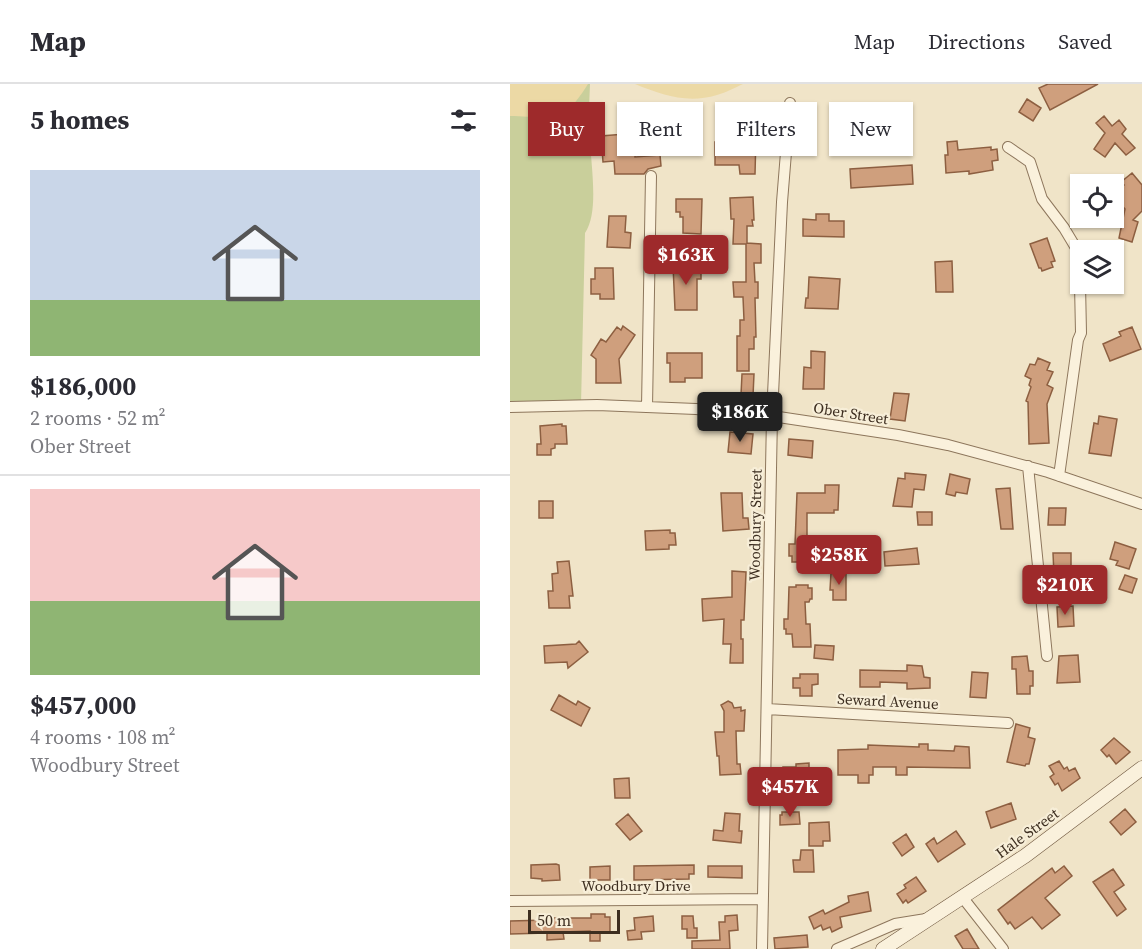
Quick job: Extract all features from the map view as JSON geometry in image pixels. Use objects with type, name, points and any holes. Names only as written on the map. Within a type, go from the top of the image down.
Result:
[{"type":"main road","name":"Hale Street","points":[[883,949],[1024,856],[1142,768]]},
{"type":"street","points":[[1008,147],[1030,162],[1042,199],[1071,240]]},
{"type":"street","name":"Woodbury Street","points":[[762,949],[772,416],[786,156]]},
{"type":"street","points":[[647,407],[651,176]]},
{"type":"street","points":[[1059,476],[1078,340],[1081,333],[1080,294]]},
{"type":"street","name":"Ober Street","points":[[510,407],[593,405],[772,416],[898,435],[948,445],[1028,466],[1142,504]]},
{"type":"street","points":[[1028,466],[1047,656]]},
{"type":"street","name":"Seward Avenue","points":[[766,709],[1008,723]]},
{"type":"street","points":[[963,898],[1003,949]]},
{"type":"street","name":"Woodbury Drive","points":[[510,901],[762,899]]},
{"type":"street","name":"Hale Street","points":[[837,949],[895,924],[929,919]]},
{"type":"green space","points":[[510,84],[590,84],[589,102],[528,102],[528,156],[591,156],[593,199],[590,224],[585,233],[581,405],[510,407]]},
{"type":"sand","points":[[510,84],[588,84],[575,102],[528,102],[528,117],[510,116]]},
{"type":"sand","points":[[635,84],[743,84],[720,94],[695,99],[665,95]]},
{"type":"building","points":[[1048,84],[1098,84],[1050,110],[1039,88]]},
{"type":"building","points":[[1027,99],[1041,108],[1033,121],[1019,112]]},
{"type":"building","points":[[1104,116],[1112,126],[1119,120],[1126,129],[1122,134],[1135,148],[1126,155],[1115,143],[1105,157],[1094,149],[1105,133],[1096,123]]},
{"type":"building","points":[[617,135],[617,156],[660,156],[661,166],[648,169],[644,174],[615,174],[614,161],[603,162],[605,136]]},
{"type":"building","points":[[957,141],[958,150],[991,147],[991,150],[997,149],[998,160],[992,161],[993,170],[969,174],[969,171],[946,173],[947,142]]},
{"type":"building","points":[[715,156],[755,156],[755,174],[740,174],[739,165],[715,165]]},
{"type":"building","points":[[912,165],[913,184],[851,188],[850,169]]},
{"type":"building","points":[[1132,173],[1142,185],[1142,211],[1133,220],[1138,222],[1132,242],[1119,238],[1121,228],[1124,228],[1124,180]]},
{"type":"building","points":[[753,197],[754,220],[752,220],[753,226],[747,226],[747,243],[761,244],[761,263],[754,263],[755,282],[758,282],[758,298],[755,298],[756,337],[754,337],[754,349],[749,349],[749,371],[737,371],[737,336],[740,336],[740,320],[744,320],[743,297],[734,297],[733,282],[746,282],[746,244],[733,244],[734,219],[731,219],[730,198]]},
{"type":"building","points":[[676,199],[702,199],[701,234],[683,233],[683,217],[680,217],[680,212],[676,212]]},
{"type":"building","points":[[816,214],[829,214],[829,221],[844,221],[844,237],[803,236],[803,219],[816,220]]},
{"type":"building","points":[[609,216],[626,216],[625,232],[631,233],[630,248],[607,247]]},
{"type":"building","points":[[1047,238],[1055,261],[1051,262],[1053,267],[1042,271],[1030,244]]},
{"type":"building","points":[[952,261],[953,292],[936,292],[935,262]]},
{"type":"building","points":[[673,265],[701,265],[701,279],[697,279],[697,310],[675,310]]},
{"type":"building","points":[[595,268],[613,268],[614,299],[600,299],[600,294],[591,294],[591,279],[595,279]]},
{"type":"building","points":[[809,277],[840,279],[838,309],[805,308]]},
{"type":"building","points":[[623,326],[635,335],[619,359],[621,383],[596,383],[596,359],[591,355],[601,339],[606,342],[617,327],[621,330]]},
{"type":"building","points":[[1132,327],[1141,349],[1110,361],[1103,344],[1121,336],[1119,332]]},
{"type":"building","points":[[811,351],[825,352],[824,389],[803,389],[804,367],[811,368]]},
{"type":"building","points":[[667,353],[702,353],[702,378],[685,378],[685,382],[670,382],[670,363],[667,363]]},
{"type":"building","points":[[1038,358],[1050,363],[1047,370],[1053,372],[1047,385],[1053,388],[1047,404],[1049,443],[1029,444],[1028,402],[1026,401],[1031,379],[1025,376],[1030,364],[1035,365]]},
{"type":"building","points":[[742,374],[754,374],[753,396],[741,395]]},
{"type":"building","points":[[894,393],[909,394],[905,421],[890,419]]},
{"type":"building","points":[[1099,416],[1117,419],[1111,456],[1089,453],[1094,423],[1098,424]]},
{"type":"building","points":[[562,424],[566,426],[567,444],[555,444],[555,448],[551,449],[551,455],[537,455],[537,444],[541,444],[540,426]]},
{"type":"building","points":[[730,432],[753,434],[751,454],[728,452]]},
{"type":"building","points":[[789,439],[813,441],[812,458],[788,455]]},
{"type":"building","points":[[905,473],[926,475],[924,490],[914,489],[912,507],[893,506],[898,478],[905,479]]},
{"type":"building","points":[[950,474],[970,479],[967,494],[956,492],[955,496],[946,494]]},
{"type":"building","points":[[825,485],[839,485],[838,510],[834,510],[834,513],[807,513],[807,544],[810,544],[810,559],[806,559],[806,562],[792,562],[792,556],[789,556],[789,544],[795,544],[797,493],[825,493]]},
{"type":"building","points":[[1010,488],[1013,529],[1001,529],[996,489]]},
{"type":"building","points":[[721,493],[742,493],[743,518],[748,518],[749,529],[723,531]]},
{"type":"building","points":[[539,501],[553,501],[553,518],[539,518]]},
{"type":"building","points":[[1049,508],[1066,508],[1065,525],[1048,525]]},
{"type":"building","points":[[917,512],[932,512],[932,525],[918,525]]},
{"type":"building","points":[[670,530],[670,533],[675,533],[676,545],[669,545],[669,549],[646,550],[645,531]]},
{"type":"building","points":[[1115,542],[1136,549],[1129,569],[1116,565],[1118,561],[1110,559]]},
{"type":"building","points":[[917,548],[919,564],[885,566],[884,552]]},
{"type":"building","points":[[1053,553],[1071,553],[1069,575],[1054,575]]},
{"type":"building","points":[[569,561],[573,596],[569,596],[570,608],[549,608],[548,591],[553,591],[552,574],[558,573],[557,562]]},
{"type":"building","points":[[732,571],[746,572],[744,620],[741,620],[743,663],[730,663],[731,644],[723,644],[724,619],[703,621],[702,599],[732,597]]},
{"type":"building","points":[[831,573],[846,574],[846,600],[833,600],[833,590],[830,590]]},
{"type":"building","points":[[1125,575],[1137,579],[1132,593],[1119,589]]},
{"type":"building","points":[[796,585],[808,585],[808,588],[812,588],[812,599],[805,602],[806,624],[810,624],[811,647],[793,647],[792,634],[786,634],[786,629],[784,629],[784,619],[788,619],[789,587],[796,587]]},
{"type":"building","points":[[1073,606],[1074,626],[1058,627],[1057,607]]},
{"type":"building","points":[[579,641],[588,652],[568,668],[567,662],[545,663],[544,646],[576,644]]},
{"type":"building","points":[[815,645],[834,646],[833,660],[814,658]]},
{"type":"building","points":[[1078,655],[1080,682],[1057,683],[1059,656]]},
{"type":"building","points":[[1027,656],[1029,671],[1033,671],[1033,686],[1030,686],[1030,694],[1017,694],[1016,669],[1012,669],[1012,657]]},
{"type":"building","points":[[907,665],[922,666],[924,677],[930,678],[930,688],[907,689],[907,683],[880,682],[880,687],[860,687],[860,670],[907,671]]},
{"type":"building","points":[[972,672],[988,673],[986,698],[970,697]]},
{"type":"building","points":[[800,674],[818,674],[818,684],[812,685],[812,696],[800,696],[800,688],[793,688],[793,678],[800,678]]},
{"type":"building","points":[[559,695],[576,705],[578,701],[590,708],[581,726],[551,710]]},
{"type":"building","points":[[728,701],[734,708],[741,707],[741,711],[745,710],[744,731],[736,731],[737,764],[740,764],[741,774],[720,775],[715,732],[724,732],[724,711],[721,705]]},
{"type":"building","points":[[1016,724],[1030,728],[1028,737],[1035,739],[1029,764],[1025,766],[1007,762]]},
{"type":"building","points":[[1114,738],[1130,752],[1116,764],[1109,755],[1107,757],[1101,750]]},
{"type":"building","points":[[919,744],[928,744],[928,750],[954,751],[955,746],[969,747],[970,768],[907,767],[907,775],[896,775],[896,767],[873,767],[873,775],[869,775],[869,783],[858,783],[858,775],[838,775],[838,750],[868,749],[868,745],[919,747]]},
{"type":"building","points":[[1059,761],[1064,769],[1067,767],[1069,771],[1075,768],[1080,778],[1062,791],[1058,783],[1055,785],[1050,777],[1054,774],[1049,766]]},
{"type":"building","points":[[809,763],[809,774],[798,774],[798,782],[783,783],[783,767],[796,767],[796,764]]},
{"type":"building","points":[[629,778],[630,798],[615,798],[614,779]]},
{"type":"building","points":[[1011,803],[1016,819],[991,828],[986,812]]},
{"type":"building","points":[[1125,809],[1136,822],[1121,835],[1110,822]]},
{"type":"building","points":[[782,812],[799,812],[800,824],[780,825]]},
{"type":"building","points":[[725,813],[740,814],[741,843],[713,840],[714,830],[723,831]]},
{"type":"building","points":[[628,814],[642,831],[630,840],[616,824]]},
{"type":"building","points":[[829,822],[830,841],[823,841],[823,846],[809,846],[809,823]]},
{"type":"building","points":[[956,831],[965,844],[938,862],[926,844],[934,838],[937,844]]},
{"type":"building","points":[[906,834],[914,847],[902,856],[893,843]]},
{"type":"building","points":[[801,850],[813,850],[814,872],[794,872],[793,860],[800,860]]},
{"type":"building","points":[[531,865],[559,865],[560,880],[542,881],[542,879],[531,878]]},
{"type":"building","points":[[694,865],[694,874],[689,874],[689,879],[634,880],[634,866]]},
{"type":"building","points":[[610,866],[610,880],[590,880],[590,867]]},
{"type":"building","points":[[708,866],[742,866],[742,878],[708,877]]},
{"type":"building","points":[[1064,866],[1072,876],[1045,898],[1060,915],[1042,929],[1032,917],[1015,929],[1010,922],[1008,924],[998,910],[1052,868],[1055,873]]},
{"type":"building","points":[[1113,869],[1124,885],[1114,892],[1126,909],[1117,916],[1093,882]]},
{"type":"building","points":[[916,877],[926,891],[908,903],[906,900],[903,903],[897,894],[906,888],[904,885]]},
{"type":"building","points":[[868,892],[871,911],[840,917],[842,927],[832,932],[830,927],[823,930],[821,925],[814,929],[809,917],[823,910],[825,914],[849,902],[848,896]]},
{"type":"building","points":[[591,914],[605,914],[605,917],[610,917],[610,932],[600,932],[600,941],[590,941],[590,931],[563,932],[564,939],[547,940],[547,933],[510,934],[510,921],[591,918]]},
{"type":"building","points":[[737,915],[738,930],[729,931],[730,949],[692,949],[692,941],[720,940],[719,922],[725,922],[725,916]]},
{"type":"building","points":[[653,916],[654,931],[641,932],[642,939],[628,940],[627,931],[635,930],[634,918]]},
{"type":"building","points":[[682,916],[693,916],[697,938],[687,938],[687,929],[682,929]]},
{"type":"building","points":[[967,929],[979,949],[963,949],[955,936]]},
{"type":"building","points":[[807,935],[808,947],[775,949],[774,938]]}]
